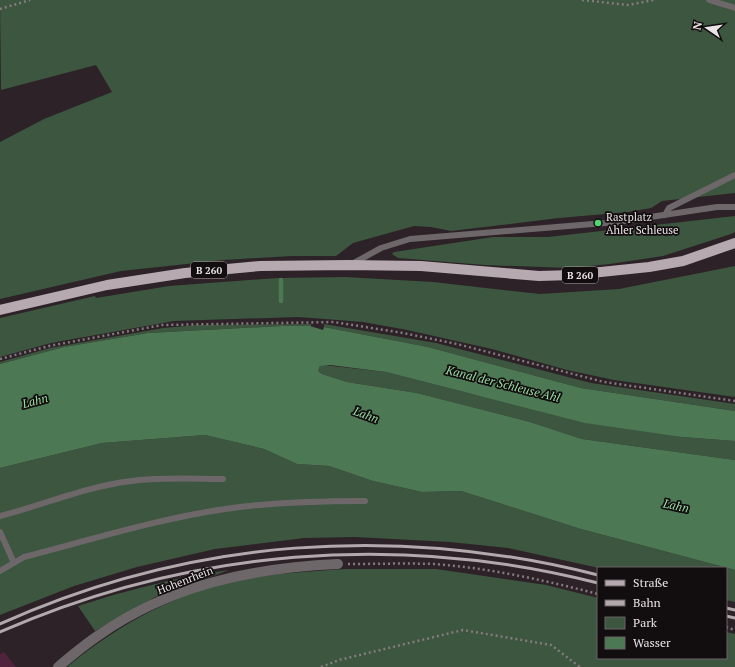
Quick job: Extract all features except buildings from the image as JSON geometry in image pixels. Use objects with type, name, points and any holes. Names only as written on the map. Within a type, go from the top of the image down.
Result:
[{"type":"main road","name":"B 260","points":[[0,310],[107,285],[185,272],[260,266],[348,265],[421,266],[539,276],[572,275],[641,268],[683,261],[735,242]]},
{"type":"street","name":"Hohenrhein","points":[[58,667],[99,635],[121,621],[188,589],[240,574],[303,566],[338,564]]},
{"type":"lane","points":[[710,0],[735,8]]},
{"type":"lane","points":[[665,215],[669,208],[735,175]]},
{"type":"lane","points":[[348,265],[381,248],[410,239],[617,222],[717,208],[735,207]]},
{"type":"lane","points":[[0,516],[85,491],[131,480],[174,478],[223,479]]},
{"type":"lane","points":[[0,571],[24,557],[156,523],[225,508],[278,503],[365,502]]},
{"type":"lane","points":[[0,532],[14,563]]},
{"type":"path","points":[[0,10],[30,0]]},
{"type":"path","points":[[582,0],[628,5],[654,0]]},
{"type":"path","points":[[0,359],[49,346],[162,325],[314,321],[334,322],[410,334],[458,344],[604,382],[735,402]]},
{"type":"path","points":[[338,564],[434,564],[550,581],[597,594]]},
{"type":"path","points":[[321,667],[338,660],[463,630],[551,645],[580,667]]},
{"type":"green space","points":[[0,0],[735,0],[735,193],[662,201],[651,208],[628,212],[559,218],[451,231],[431,227],[414,226],[353,243],[336,256],[292,256],[224,260],[121,271],[0,299],[0,142],[44,119],[112,92],[96,65],[1,90]]},
{"type":"green space","points":[[735,216],[735,232],[731,234],[663,256],[610,264],[570,268],[485,265],[398,258],[392,254],[394,252],[493,237],[548,237]]},
{"type":"green space","points":[[735,266],[735,397],[614,380],[567,370],[492,349],[407,330],[363,322],[298,317],[174,321],[51,343],[0,357],[0,318],[95,296],[96,298],[169,286],[278,278],[345,277],[433,282],[540,294],[619,289]]},
{"type":"green space","points":[[311,324],[311,326],[282,326],[148,333],[64,347],[0,364],[0,362],[50,348],[163,328],[198,325]]},
{"type":"green space","points":[[324,324],[436,343],[591,383],[735,404],[735,411],[581,388],[428,347],[324,327]]},
{"type":"green space","points":[[323,365],[386,372],[472,394],[682,437],[735,441],[735,460],[582,439],[530,422],[417,393],[347,382],[322,374],[318,371],[320,366]]},
{"type":"green space","points":[[205,435],[264,449],[297,464],[329,466],[373,481],[422,492],[461,491],[581,529],[724,567],[597,568],[508,548],[450,542],[355,537],[304,538],[215,549],[137,567],[74,586],[0,615],[0,468],[102,443]]},
{"type":"green space","points":[[727,568],[735,570],[735,602],[727,600]]},
{"type":"green space","points":[[346,569],[436,569],[546,585],[597,598],[597,659],[727,659],[727,632],[735,634],[735,667],[67,667],[108,636],[152,610],[200,590],[224,583],[285,573]]},
{"type":"green space","points":[[229,570],[155,597],[95,631],[78,606],[153,585],[191,576]]},
{"type":"water","points":[[282,326],[310,326],[323,330],[324,327],[428,347],[581,388],[735,411],[735,441],[682,437],[585,423],[386,372],[330,365],[320,366],[318,371],[322,374],[347,382],[417,393],[530,422],[582,439],[735,460],[735,570],[581,529],[461,491],[422,492],[373,481],[329,466],[297,464],[264,449],[205,435],[102,443],[0,468],[0,364],[64,347],[148,333]]},
{"type":"waterway","points":[[281,280],[281,301]]},
{"type":"railway","points":[[0,624],[72,595],[146,573],[220,557],[295,548],[370,545],[446,549],[522,559],[597,575]]},
{"type":"railway","points":[[0,632],[72,604],[145,582],[219,567],[294,557],[370,554],[446,557],[522,567],[597,583]]},
{"type":"railway","points":[[727,608],[735,610]]},
{"type":"railway","points":[[727,616],[735,618]]},
{"type":"place","name":"Rastplatz Ahler Schleuse","points":[[598,223]]},
{"type":"water label","name":"Kanal der Schleuse Ahl","points":[[503,384]]},
{"type":"water label","name":"Lahn","points":[[35,401]]},
{"type":"water label","name":"Lahn","points":[[366,415]]},
{"type":"water label","name":"Lahn","points":[[676,506]]}]
